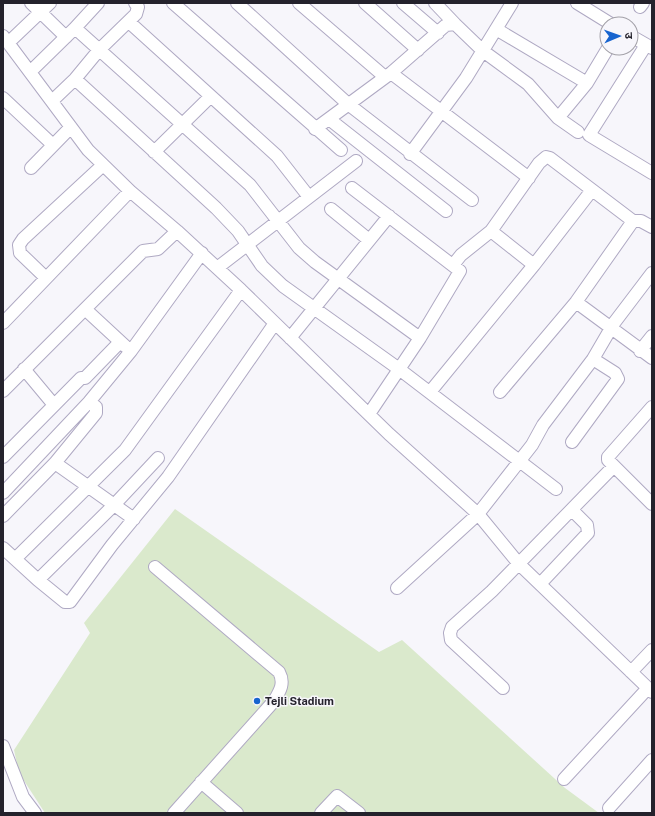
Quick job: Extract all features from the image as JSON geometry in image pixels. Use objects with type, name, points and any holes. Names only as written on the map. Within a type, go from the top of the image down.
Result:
[{"type":"street","points":[[31,3],[40,13],[99,50],[250,185],[300,248],[338,279],[420,338]]},
{"type":"street","points":[[50,3],[6,43],[30,72],[88,150],[130,191],[202,253],[369,414],[478,514],[519,564],[650,690],[564,779]]},
{"type":"street","points":[[30,72],[71,33],[98,3]]},
{"type":"street","points":[[173,3],[315,129],[341,150]]},
{"type":"street","points":[[237,3],[348,104],[410,154],[472,200]]},
{"type":"street","points":[[299,3],[388,75],[442,111],[529,178]]},
{"type":"street","points":[[365,3],[418,50]]},
{"type":"street","points":[[403,3],[438,33]]},
{"type":"street","points":[[435,3],[483,51],[528,84],[558,118],[578,132]]},
{"type":"street","points":[[410,154],[466,78],[512,3]]},
{"type":"street","points":[[577,3],[599,16]]},
{"type":"street","points":[[52,101],[75,79],[99,50],[129,22],[137,12],[137,4]]},
{"type":"street","points":[[129,22],[276,156],[309,197]]},
{"type":"street","points":[[315,129],[388,75],[446,25],[455,24]]},
{"type":"street","points":[[496,29],[587,83]]},
{"type":"street","points":[[639,41],[649,47],[589,135],[650,168]]},
{"type":"street","points":[[558,118],[587,83],[603,56]]},
{"type":"street","points":[[75,79],[216,208],[248,244],[262,266],[283,286],[399,369],[519,462],[556,488]]},
{"type":"street","points":[[154,152],[210,97]]},
{"type":"street","points":[[3,98],[53,145]]},
{"type":"street","points":[[329,119],[446,211]]},
{"type":"street","points":[[31,168],[71,127]]},
{"type":"street","points":[[453,265],[461,255],[490,231],[546,157],[550,158],[633,221],[641,221],[652,227]]},
{"type":"street","points":[[217,268],[356,160]]},
{"type":"street","points":[[46,278],[20,253],[19,245],[23,239],[103,165]]},
{"type":"street","points":[[352,188],[459,269],[459,274],[420,338],[369,414]]},
{"type":"street","points":[[430,392],[534,265],[592,190]]},
{"type":"street","points":[[3,323],[130,191]]},
{"type":"street","points":[[331,209],[369,240]]},
{"type":"street","points":[[290,338],[389,216]]},
{"type":"street","points":[[500,392],[576,302],[633,221]]},
{"type":"street","points":[[3,390],[143,250],[158,249],[177,231]]},
{"type":"street","points":[[490,231],[534,265]]},
{"type":"street","points":[[3,493],[89,402],[130,351],[202,253]]},
{"type":"street","points":[[397,588],[478,514],[532,445],[543,425],[593,359],[612,329],[652,273]]},
{"type":"street","points":[[15,559],[125,450],[240,290]]},
{"type":"street","points":[[576,302],[640,351],[652,358]]},
{"type":"street","points":[[84,309],[130,351]]},
{"type":"street","points":[[3,548],[65,602],[70,602],[168,477],[275,323]]},
{"type":"street","points":[[640,351],[652,336]]},
{"type":"street","points":[[3,457],[81,378],[85,378],[120,342]]},
{"type":"street","points":[[572,442],[618,379],[616,373],[593,359]]},
{"type":"street","points":[[24,369],[54,405]]},
{"type":"street","points":[[3,516],[55,463],[96,414],[96,407],[89,402]]},
{"type":"street","points":[[652,407],[609,454],[608,460],[652,504]]},
{"type":"street","points":[[38,580],[114,505],[158,458]]},
{"type":"street","points":[[55,463],[134,519]]},
{"type":"street","points":[[503,688],[451,640],[450,633],[452,627],[492,591],[614,466]]},
{"type":"street","points":[[540,584],[588,533],[587,525],[572,510]]},
{"type":"street","points":[[155,567],[279,672],[283,678],[282,686],[274,701],[174,813]]},
{"type":"street","points":[[631,672],[652,650]]},
{"type":"street","points":[[3,746],[24,797],[35,813]]},
{"type":"street","points":[[609,808],[652,760]]},
{"type":"street","points":[[201,782],[237,813]]},
{"type":"street","points":[[321,813],[337,796],[359,813]]},
{"type":"green space","name":"Tejli Stadium","points":[[175,509],[379,652],[402,640],[565,788],[599,813],[45,813],[19,773],[14,750],[90,633],[84,623]]},
{"type":"place","name":"Tejli Stadium","points":[[257,701]]}]
